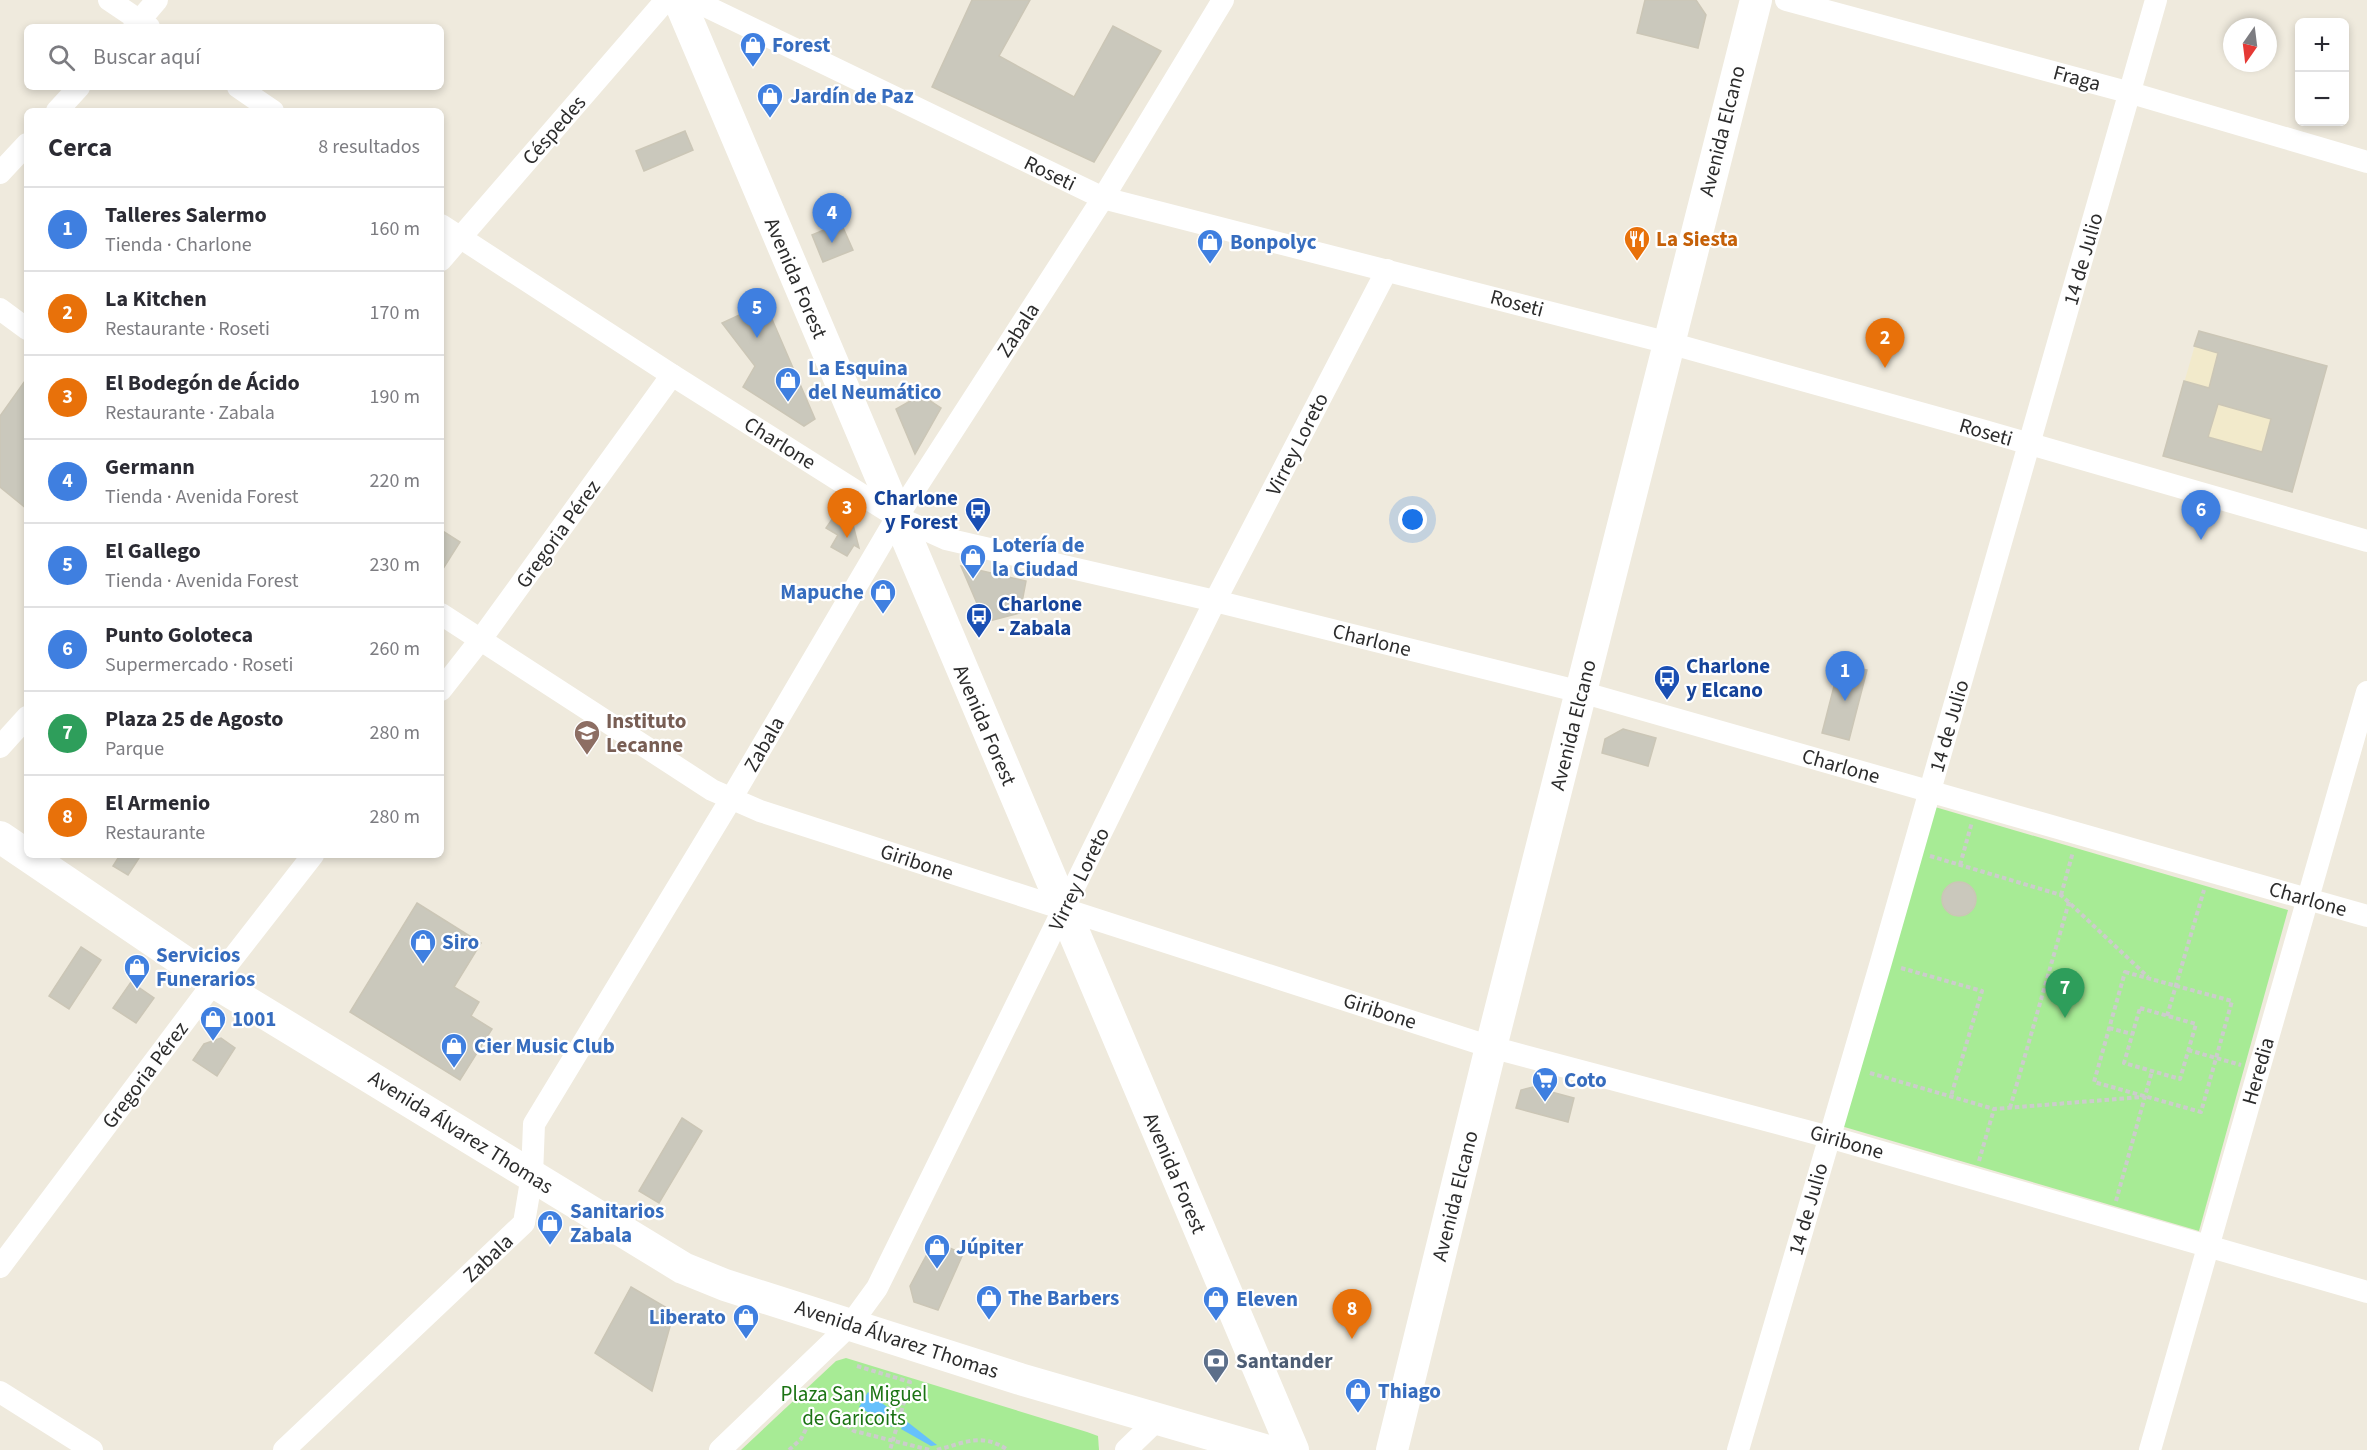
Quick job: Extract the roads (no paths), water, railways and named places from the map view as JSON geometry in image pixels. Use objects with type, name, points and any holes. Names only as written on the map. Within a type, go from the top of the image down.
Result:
[{"type":"main road","name":"Avenida Forest","points":[[679,0],[1293,1450]]},
{"type":"main road","name":"Avenida Elcano","points":[[1392,1450],[1491,1047],[1756,0]]},
{"type":"main road","name":"Avenida Álvarez Thomas","points":[[0,837],[24,853]]},
{"type":"main road","name":"Avenida Álvarez Thomas","points":[[31,858],[214,982],[683,1268],[725,1285],[1020,1379],[1265,1450]]},
{"type":"street","points":[[109,0],[140,24]]},
{"type":"street","points":[[142,24],[157,0]]},
{"type":"street","name":"Céspedes","points":[[444,257],[666,0]]},
{"type":"street","name":"Roseti","points":[[693,0],[1103,198],[1669,343],[2030,444],[2367,542]]},
{"type":"street","name":"Zabala","points":[[284,1450],[524,1223],[532,1174],[534,1124],[731,799],[897,517],[1103,198],[1223,0]]},
{"type":"street","name":"Fraga","points":[[1786,0],[2130,93],[2367,162]]},
{"type":"street","name":"14 de Julio","points":[[1738,1450],[1930,791],[2156,0]]},
{"type":"street","points":[[60,108],[76,90]]},
{"type":"street","points":[[242,90],[269,108]]},
{"type":"street","points":[[0,173],[24,147]]},
{"type":"street","name":"Charlone","points":[[444,227],[897,517],[946,540],[1215,601],[1581,692],[2367,916]]},
{"type":"street","name":"Virrey Loreto","points":[[720,1450],[849,1325],[877,1288],[1215,601],[1387,270]]},
{"type":"street","points":[[0,309],[24,327]]},
{"type":"street","name":"Gregoria Pérez","points":[[444,686],[481,639],[672,375]]},
{"type":"street","name":"Giribone","points":[[444,616],[712,790],[760,811],[1491,1047],[1829,1137],[2367,1292]]},
{"type":"street","name":"Heredia","points":[[2150,1450],[2306,898],[2367,692]]},
{"type":"street","points":[[0,747],[24,720]]},
{"type":"street","name":"Gregoria Pérez","points":[[0,1268],[214,982],[311,858]]},
{"type":"street","points":[[0,1392],[92,1450]]},
{"type":"street","points":[[1126,1450],[1159,1418]]},
{"type":"water","points":[[868,1392],[896,1414],[892,1427],[859,1407]]},
{"type":"water","points":[[905,1420],[937,1445],[931,1446],[901,1429]]},
{"type":"place","name":"Forest","points":[[753,68]]},
{"type":"place","name":"Jardín de Paz","points":[[770,119]]},
{"type":"place","name":"Germann","points":[[832,243]]},
{"type":"place","name":"La Siesta","points":[[1637,262]]},
{"type":"place","name":"Bonpolyc","points":[[1210,265]]},
{"type":"place","name":"El Gallego","points":[[757,338]]},
{"type":"place","name":"La Kitchen","points":[[1885,368]]},
{"type":"place","name":"La Esquina del Neumático","points":[[788,403]]},
{"type":"place","name":"Charlone y Forest","points":[[978,533]]},
{"type":"place","name":"El Bodegón de Ácido","points":[[847,538]]},
{"type":"place","name":"Punto Goloteca","points":[[2201,540]]},
{"type":"place","name":"Lotería de la Ciudad","points":[[973,580]]},
{"type":"place","name":"Mapuche","points":[[883,615]]},
{"type":"place","name":"Charlone - Zabala","points":[[979,639]]},
{"type":"place","name":"Charlone y Elcano","points":[[1667,701]]},
{"type":"place","name":"Talleres Salermo","points":[[1845,701]]},
{"type":"place","name":"Instituto Lecanne","points":[[587,756]]},
{"type":"place","name":"Siro","points":[[423,965]]},
{"type":"place","name":"Servicios Funerarios","points":[[137,990]]},
{"type":"place","name":"Plaza 25 de Agosto","points":[[2065,1018]]},
{"type":"place","name":"1001","points":[[213,1042]]},
{"type":"place","name":"Cier Music Club","points":[[454,1069]]},
{"type":"place","name":"Coto","points":[[1545,1103]]},
{"type":"place","name":"Sanitarios Zabala","points":[[550,1246]]},
{"type":"place","name":"Júpiter","points":[[937,1270]]},
{"type":"place","name":"The Barbers","points":[[989,1321]]},
{"type":"place","name":"Eleven","points":[[1216,1322]]},
{"type":"place","name":"El Armenio","points":[[1352,1339]]},
{"type":"place","name":"Liberato","points":[[746,1340]]},
{"type":"place","name":"Santander","points":[[1216,1384]]},
{"type":"place","name":"Thiago","points":[[1358,1414]]},
{"type":"park label","name":"Plaza San Miguel de Garicoits","points":[[854,1406]]}]
